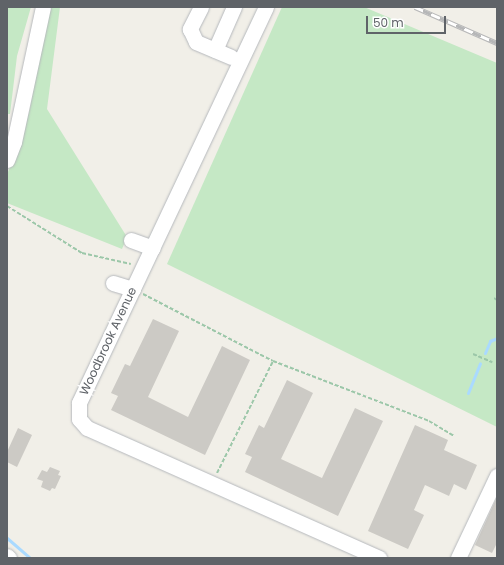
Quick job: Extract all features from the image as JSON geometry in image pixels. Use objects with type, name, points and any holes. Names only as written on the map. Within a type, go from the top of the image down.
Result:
[{"type":"street","points":[[7,160],[14,142],[14,110],[43,7]]},
{"type":"street","points":[[201,7],[190,29],[196,42],[231,57]]},
{"type":"street","points":[[215,50],[234,7]]},
{"type":"street","name":"Woodbrook Avenue","points":[[266,7],[79,403],[79,419],[86,428],[379,558]]},
{"type":"street","points":[[131,240],[153,248]]},
{"type":"street","points":[[113,283],[133,289]]},
{"type":"street","points":[[458,558],[497,476]]},
{"type":"path","points":[[7,206],[82,253],[143,267]]},
{"type":"path","points":[[133,289],[273,361],[429,421],[454,436]]},
{"type":"path","points":[[473,354],[492,362]]},
{"type":"path","points":[[210,483],[273,361]]},
{"type":"green space","points":[[7,7],[31,7],[17,56],[10,114],[7,114]]},
{"type":"green space","points":[[48,7],[60,7],[47,109],[127,237],[122,249],[7,203],[7,174],[20,145],[30,108]]},
{"type":"green space","points":[[282,7],[364,7],[497,63],[497,427],[167,264]]},
{"type":"building","points":[[153,319],[179,331],[148,397],[188,417],[222,346],[250,360],[205,455],[111,410],[118,396],[111,393],[125,364],[130,366]]},
{"type":"building","points":[[287,380],[313,393],[281,459],[322,478],[355,408],[383,421],[338,516],[245,472],[252,457],[245,454],[259,425],[264,428]]},
{"type":"building","points":[[415,425],[448,440],[444,450],[477,465],[466,490],[454,484],[449,496],[425,485],[414,510],[424,515],[408,549],[368,531]]},
{"type":"building","points":[[18,428],[32,435],[17,467],[7,462],[7,452]]},
{"type":"building","points":[[50,467],[60,471],[58,475],[61,476],[55,489],[52,488],[50,491],[41,487],[43,481],[37,479],[42,470],[47,472]]},
{"type":"building","points":[[497,497],[497,543],[492,553],[475,545]]},
{"type":"waterway","points":[[485,353],[490,341],[497,338]]},
{"type":"waterway","points":[[468,393],[480,363]]},
{"type":"waterway","points":[[7,538],[30,558]]},
{"type":"railway","points":[[415,7],[497,43]]}]
